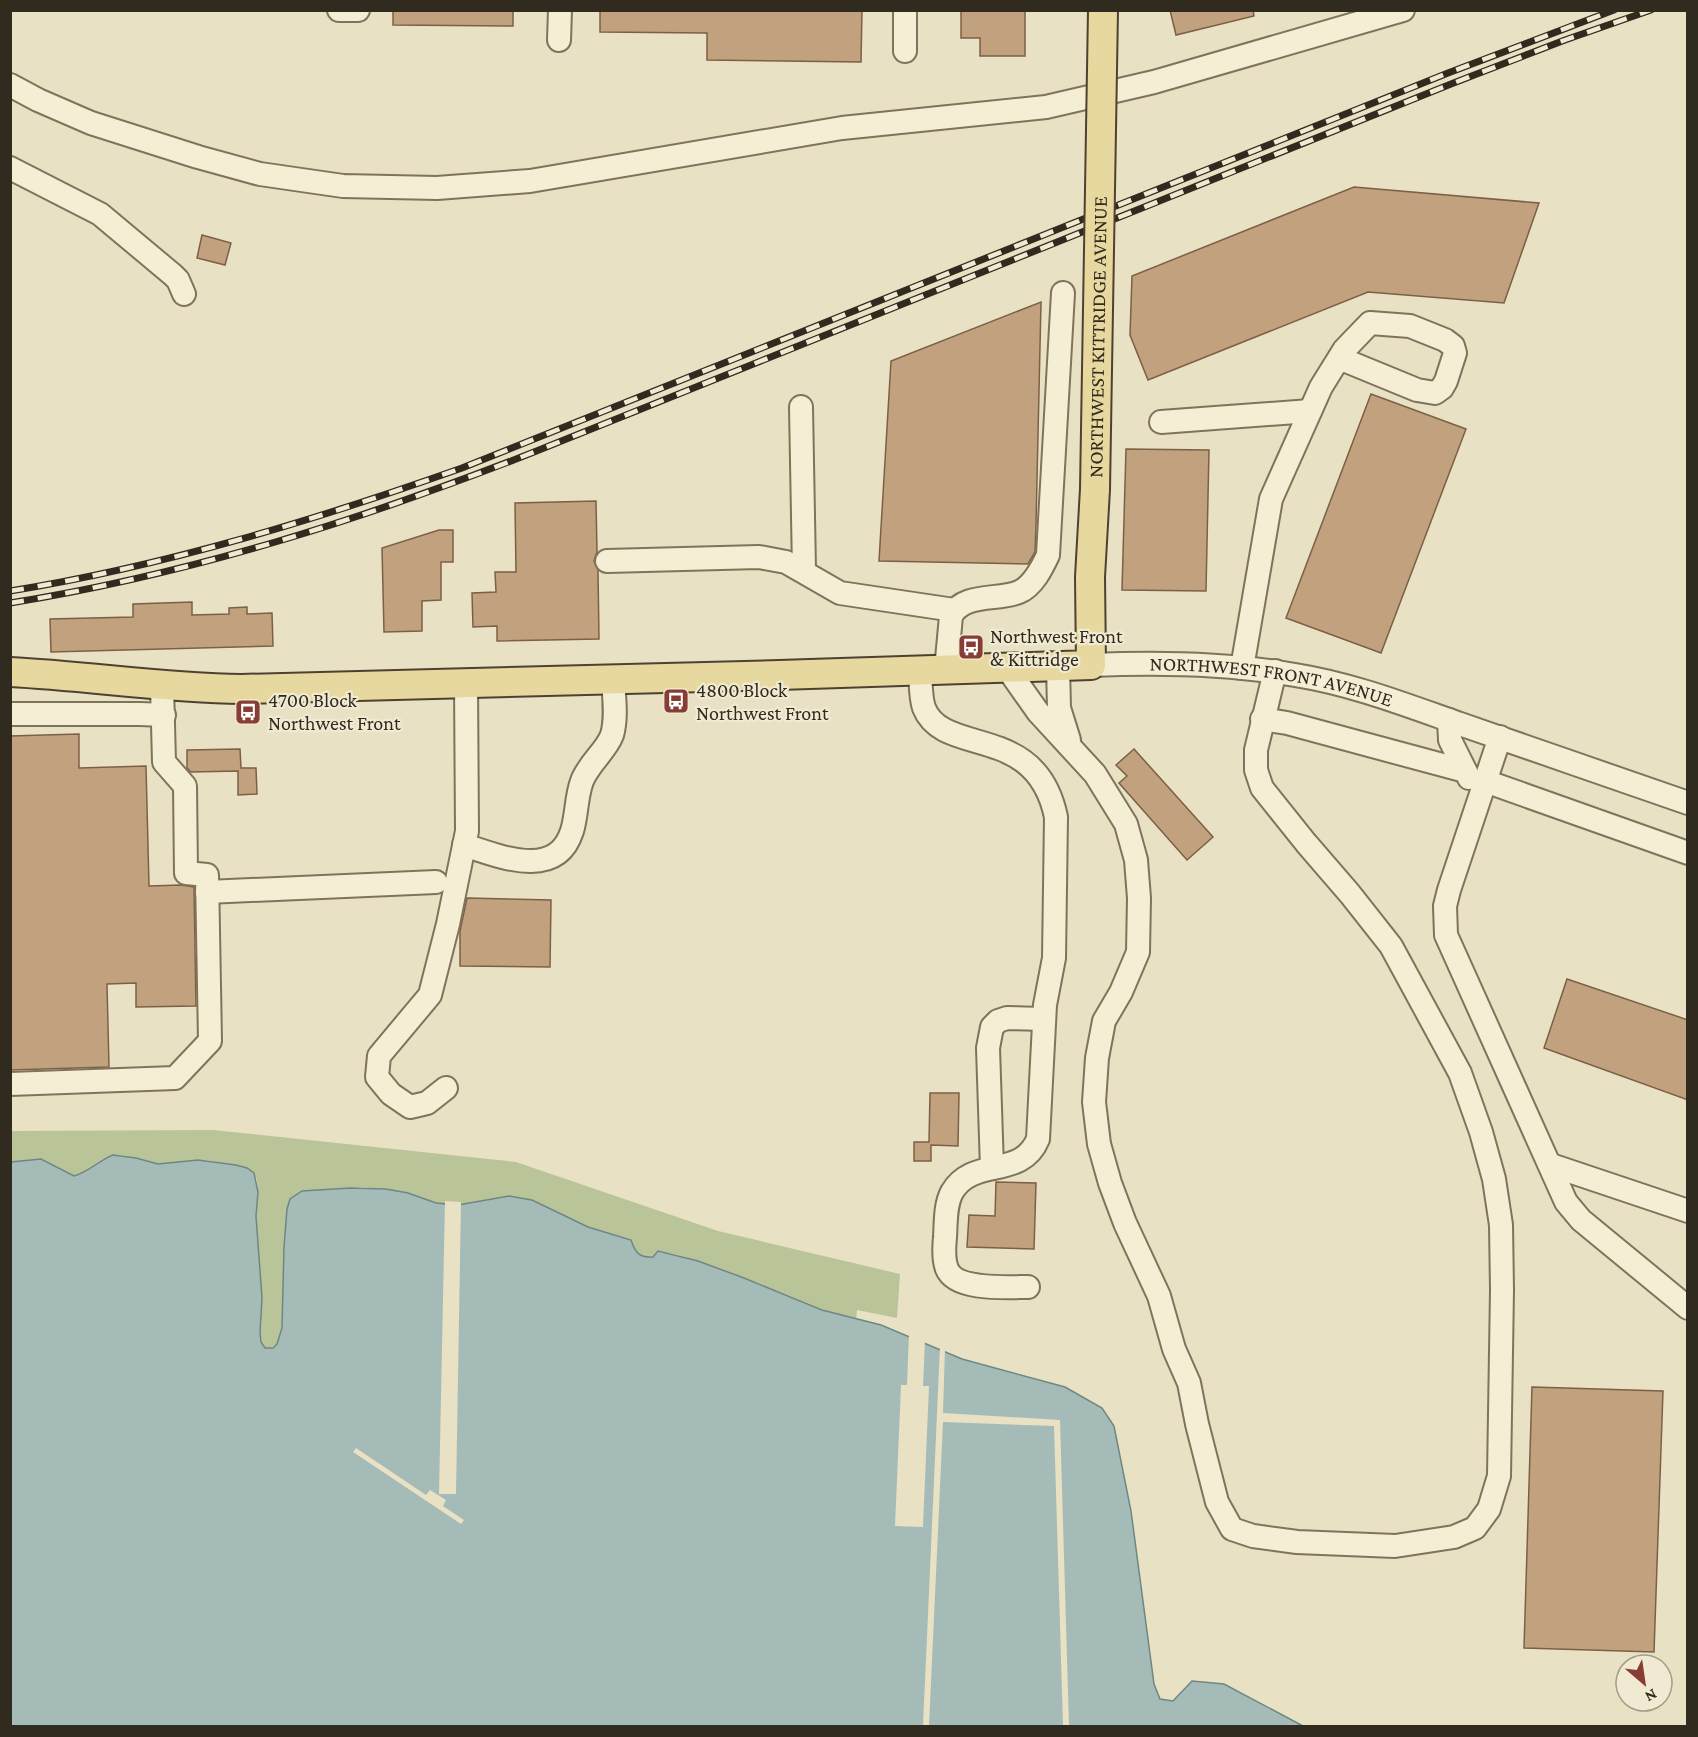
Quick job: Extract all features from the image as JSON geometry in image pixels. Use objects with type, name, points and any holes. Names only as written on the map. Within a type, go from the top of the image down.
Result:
[{"type":"main road","name":"NORTHWEST KITTRIDGE AVENUE","points":[[1091,665],[1090,577],[1095,489],[1103,10]]},
{"type":"main road","name":"NORTHWEST FRONT AVENUE","points":[[10,672],[162,686],[251,689],[1091,665]]},
{"type":"street","points":[[339,10],[358,10]]},
{"type":"street","points":[[559,40],[560,10]]},
{"type":"street","points":[[905,10],[905,51]]},
{"type":"street","points":[[10,85],[91,123],[260,174],[302,181],[374,188],[469,187],[530,181],[843,128],[1046,107],[1154,82],[1403,10]]},
{"type":"street","points":[[10,168],[99,214],[173,275],[178,280],[184,294]]},
{"type":"street","points":[[1028,1287],[966,1283],[955,1279],[947,1271],[944,1257],[947,1211],[952,1193],[962,1179],[975,1172],[1012,1164],[1025,1158],[1033,1151],[1038,1139],[1045,1005],[1054,958],[1057,831],[1053,804],[1043,781],[1022,759],[988,743],[952,733],[932,721],[923,706],[954,610],[967,601],[1018,592],[1041,570],[1048,555],[1063,293]]},
{"type":"street","points":[[1242,668],[1271,499],[1321,387],[1339,358],[1370,323],[1410,326],[1444,340],[1453,346],[1455,353],[1446,381],[1436,393],[1417,390],[1339,358]]},
{"type":"street","points":[[801,407],[804,570]]},
{"type":"street","points":[[1161,422],[1310,411]]},
{"type":"street","points":[[607,561],[759,557],[786,562],[804,570],[840,594],[954,610]]},
{"type":"street","name":"NORTHWEST FRONT AVENUE","points":[[1091,665],[1155,663],[1242,668],[1275,671],[1344,686],[1500,737],[1688,803]]},
{"type":"street","points":[[1058,666],[1059,708],[1065,730],[1076,753]]},
{"type":"street","points":[[1007,668],[1038,712],[1095,774],[1126,824],[1136,860],[1139,898],[1138,952],[1121,992],[1104,1021],[1094,1102],[1100,1144],[1110,1183],[1125,1223],[1159,1296],[1174,1349],[1189,1383],[1217,1502],[1232,1529],[1275,1539],[1395,1546],[1454,1537],[1475,1528],[1490,1509],[1499,1476],[1501,1225],[1494,1179],[1481,1132],[1460,1073],[1391,946],[1262,788],[1256,770],[1256,750],[1275,671]]},
{"type":"street","points":[[464,845],[527,862],[545,860],[562,850],[571,834],[576,818],[580,783],[588,766],[612,736],[613,680]]},
{"type":"street","points":[[446,1088],[427,1103],[410,1107],[391,1094],[377,1077],[380,1056],[430,995],[448,924],[467,831],[466,683]]},
{"type":"street","points":[[10,1084],[175,1078],[210,1041],[207,875],[186,873],[185,786],[164,762],[162,686]]},
{"type":"street","points":[[10,714],[164,715]]},
{"type":"street","points":[[1262,719],[1287,723],[1688,853]]},
{"type":"street","points":[[1449,720],[1450,740],[1477,783]]},
{"type":"street","points":[[1500,737],[1477,783],[1447,898],[1444,922],[1446,935],[1566,1202],[1581,1220],[1688,1308]]},
{"type":"street","points":[[207,892],[436,882]]},
{"type":"street","points":[[992,1168],[988,1048],[992,1027],[998,1021],[1007,1018],[1044,1019]]},
{"type":"street","points":[[1551,1165],[1688,1211]]},
{"type":"green space","points":[[213,1130],[516,1162],[718,1231],[900,1274],[897,1318],[857,1310],[856,1320],[847,1318],[687,1258],[667,1253],[649,1257],[641,1256],[631,1240],[588,1227],[532,1200],[509,1196],[458,1205],[436,1203],[408,1193],[363,1187],[350,1188],[286,1223],[282,1328],[275,1345],[264,1348],[260,1333],[262,1298],[256,1215],[258,1192],[254,1173],[203,1160],[159,1164],[120,1155],[104,1158],[74,1176],[41,1160],[11,1162],[11,1131]]},
{"type":"water","points":[[113,1155],[158,1164],[198,1160],[236,1165],[254,1173],[258,1192],[256,1216],[262,1298],[260,1333],[261,1342],[265,1348],[273,1348],[277,1344],[282,1328],[284,1247],[290,1199],[302,1191],[350,1188],[386,1189],[408,1193],[436,1203],[458,1205],[509,1196],[532,1200],[588,1227],[631,1240],[636,1251],[641,1255],[653,1257],[658,1251],[698,1261],[822,1310],[881,1325],[962,1359],[1065,1387],[1102,1408],[1114,1426],[1131,1511],[1154,1684],[1160,1699],[1173,1701],[1192,1681],[1224,1684],[1303,1726],[11,1726],[11,1162],[41,1159],[74,1176]]},
{"type":"pier","points":[[445,1201],[461,1202],[456,1494],[439,1494]]},
{"type":"pier","points":[[909,1333],[925,1340],[923,1386],[929,1386],[923,1527],[895,1526],[901,1385],[907,1385]]},
{"type":"pier","points":[[940,1346],[945,1349],[943,1413],[1060,1420],[1069,1726],[1063,1726],[1054,1426],[943,1422],[929,1726],[923,1726]]},
{"type":"pier","points":[[356,1448],[426,1495],[430,1490],[446,1500],[443,1506],[464,1520],[461,1524],[353,1452]]},
{"type":"building","points":[[393,10],[513,10],[513,26],[393,25]]},
{"type":"building","points":[[600,10],[862,10],[861,62],[707,60],[707,33],[600,32]]},
{"type":"building","points":[[961,10],[1025,10],[1025,56],[980,56],[980,38],[961,38]]},
{"type":"building","points":[[1170,10],[1253,10],[1254,16],[1176,35]]},
{"type":"building","points":[[1354,187],[1539,203],[1504,303],[1368,292],[1148,380],[1130,335],[1132,276]]},
{"type":"building","points":[[202,235],[231,243],[225,265],[197,258]]},
{"type":"building","points":[[1041,302],[1035,552],[1028,564],[879,561],[891,361]]},
{"type":"building","points":[[1371,394],[1466,429],[1381,653],[1286,618]]},
{"type":"building","points":[[1126,449],[1209,450],[1206,591],[1122,590]]},
{"type":"building","points":[[596,501],[597,552],[594,561],[598,570],[599,639],[497,641],[497,626],[473,627],[472,593],[496,592],[495,572],[516,572],[515,503]]},
{"type":"building","points":[[439,530],[453,530],[453,562],[441,562],[441,600],[422,601],[422,631],[384,632],[382,548]]},
{"type":"building","points":[[192,602],[192,615],[229,614],[229,608],[247,607],[247,614],[272,613],[273,646],[51,652],[50,619],[133,617],[133,604]]},
{"type":"building","points":[[79,734],[79,768],[146,766],[149,886],[194,887],[196,1006],[136,1007],[136,983],[107,984],[109,1067],[10,1070],[10,736]]},
{"type":"building","points":[[240,749],[241,768],[256,768],[257,794],[238,795],[238,771],[191,772],[187,768],[187,750]]},
{"type":"building","points":[[1134,749],[1213,837],[1187,860],[1119,783],[1127,776],[1116,765]]},
{"type":"building","points":[[467,898],[551,900],[550,967],[460,966],[460,931]]},
{"type":"building","points":[[1567,979],[1688,1020],[1688,1100],[1544,1048]]},
{"type":"building","points":[[930,1093],[959,1093],[958,1146],[931,1145],[931,1161],[914,1161],[914,1142],[929,1142]]},
{"type":"building","points":[[996,1182],[1036,1183],[1034,1249],[967,1247],[969,1215],[995,1216]]},
{"type":"building","points":[[1532,1387],[1663,1391],[1654,1652],[1524,1648]]},
{"type":"railway","points":[[10,591],[125,569],[239,540],[351,506],[462,468],[1448,73],[1614,10]]},
{"type":"railway","points":[[10,603],[144,577],[211,560],[341,522],[470,477],[1451,84],[1651,10]]},
{"type":"place","name":"Northwest Front & Kittridge","points":[[971,647]]},
{"type":"place","name":"4800 Block Northwest Front","points":[[676,701]]},
{"type":"place","name":"4700 Block Northwest Front","points":[[248,712]]}]
